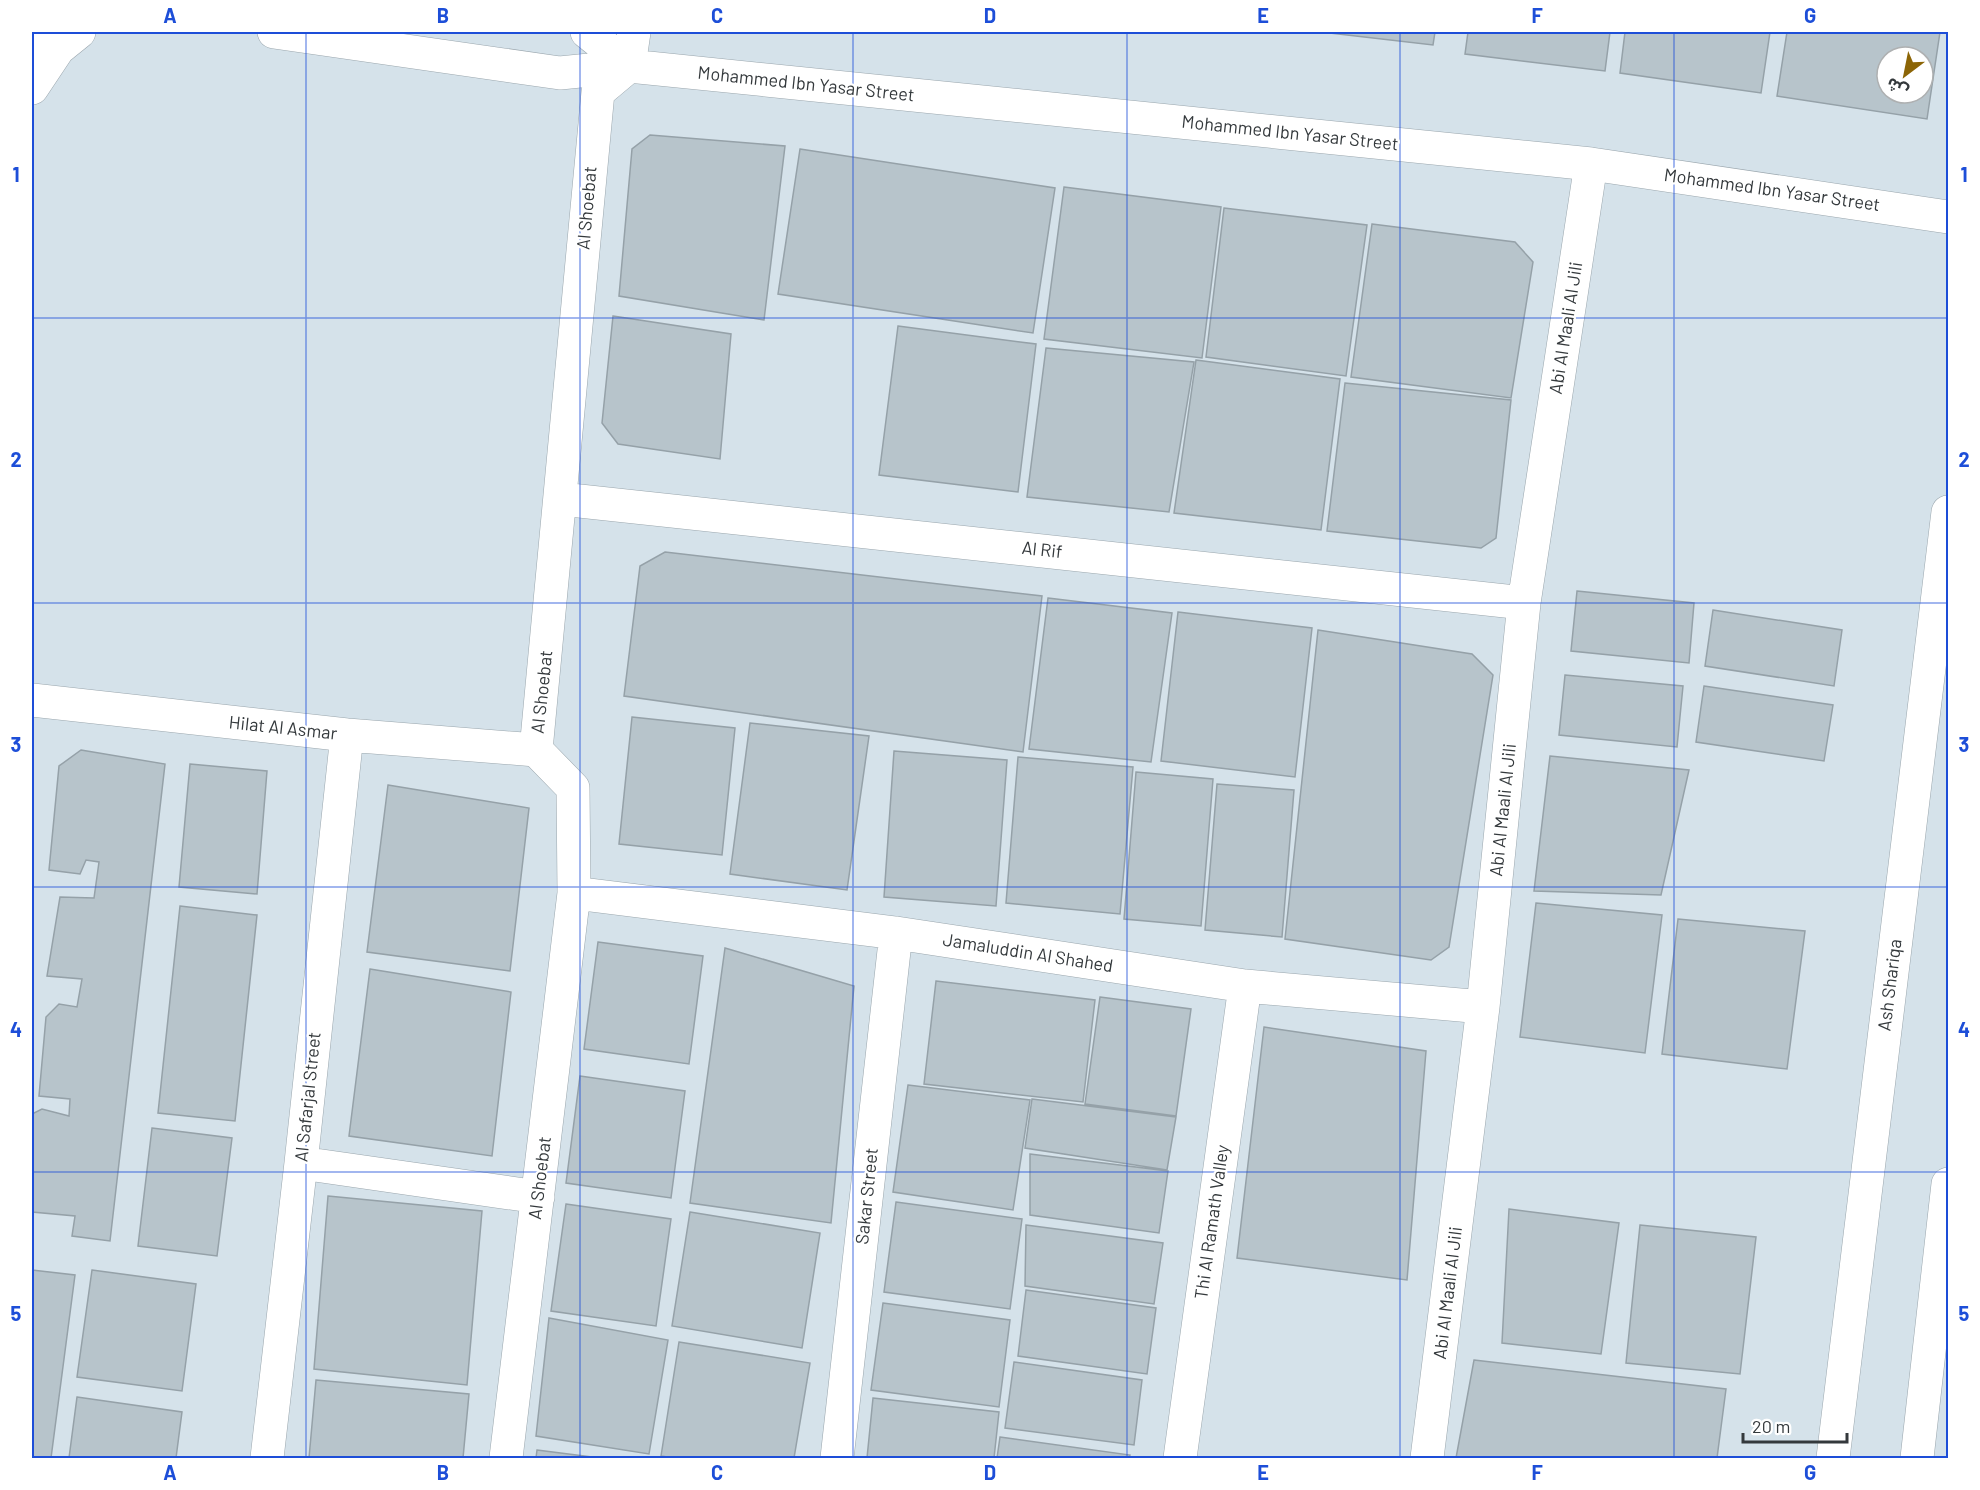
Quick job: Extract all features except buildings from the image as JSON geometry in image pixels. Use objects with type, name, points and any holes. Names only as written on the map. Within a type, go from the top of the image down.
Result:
[{"type":"street","points":[[32,57],[34,32]]},
{"type":"street","points":[[32,88],[58,49],[79,32]]},
{"type":"street","name":"Mohammed Ibn Yasar Street","points":[[274,32],[560,73],[629,66],[1591,164],[1948,217]]},
{"type":"street","points":[[587,32],[629,66]]},
{"type":"street","points":[[629,66],[634,32]]},
{"type":"street","name":"Al Shoebat","points":[[506,1458],[574,893],[573,788],[536,750],[598,92],[629,66]]},
{"type":"street","name":"Abi Al Maali Al Jili","points":[[1427,1458],[1483,1007],[1524,603],[1591,164]]},
{"type":"street","name":"Al Rif","points":[[561,499],[1524,603]]},
{"type":"street","name":"Ash Shariqa","points":[[1833,1458],[1944,580],[1948,512]]},
{"type":"street","name":"Hilat Al Asmar","points":[[32,700],[347,735],[536,750]]},
{"type":"street","name":"Al Safarjal Street","points":[[267,1458],[347,735]]},
{"type":"street","name":"Jamaluddin Al Shahed","points":[[574,893],[896,933],[1245,986],[1483,1007]]},
{"type":"street","name":"Sakar Street","points":[[837,1458],[896,933]]},
{"type":"street","name":"Thi Al Ramath Valley","points":[[1180,1458],[1245,986]]},
{"type":"street","points":[[301,1163],[538,1197]]},
{"type":"street","points":[[1917,1458],[1937,1381],[1948,1184]]}]
